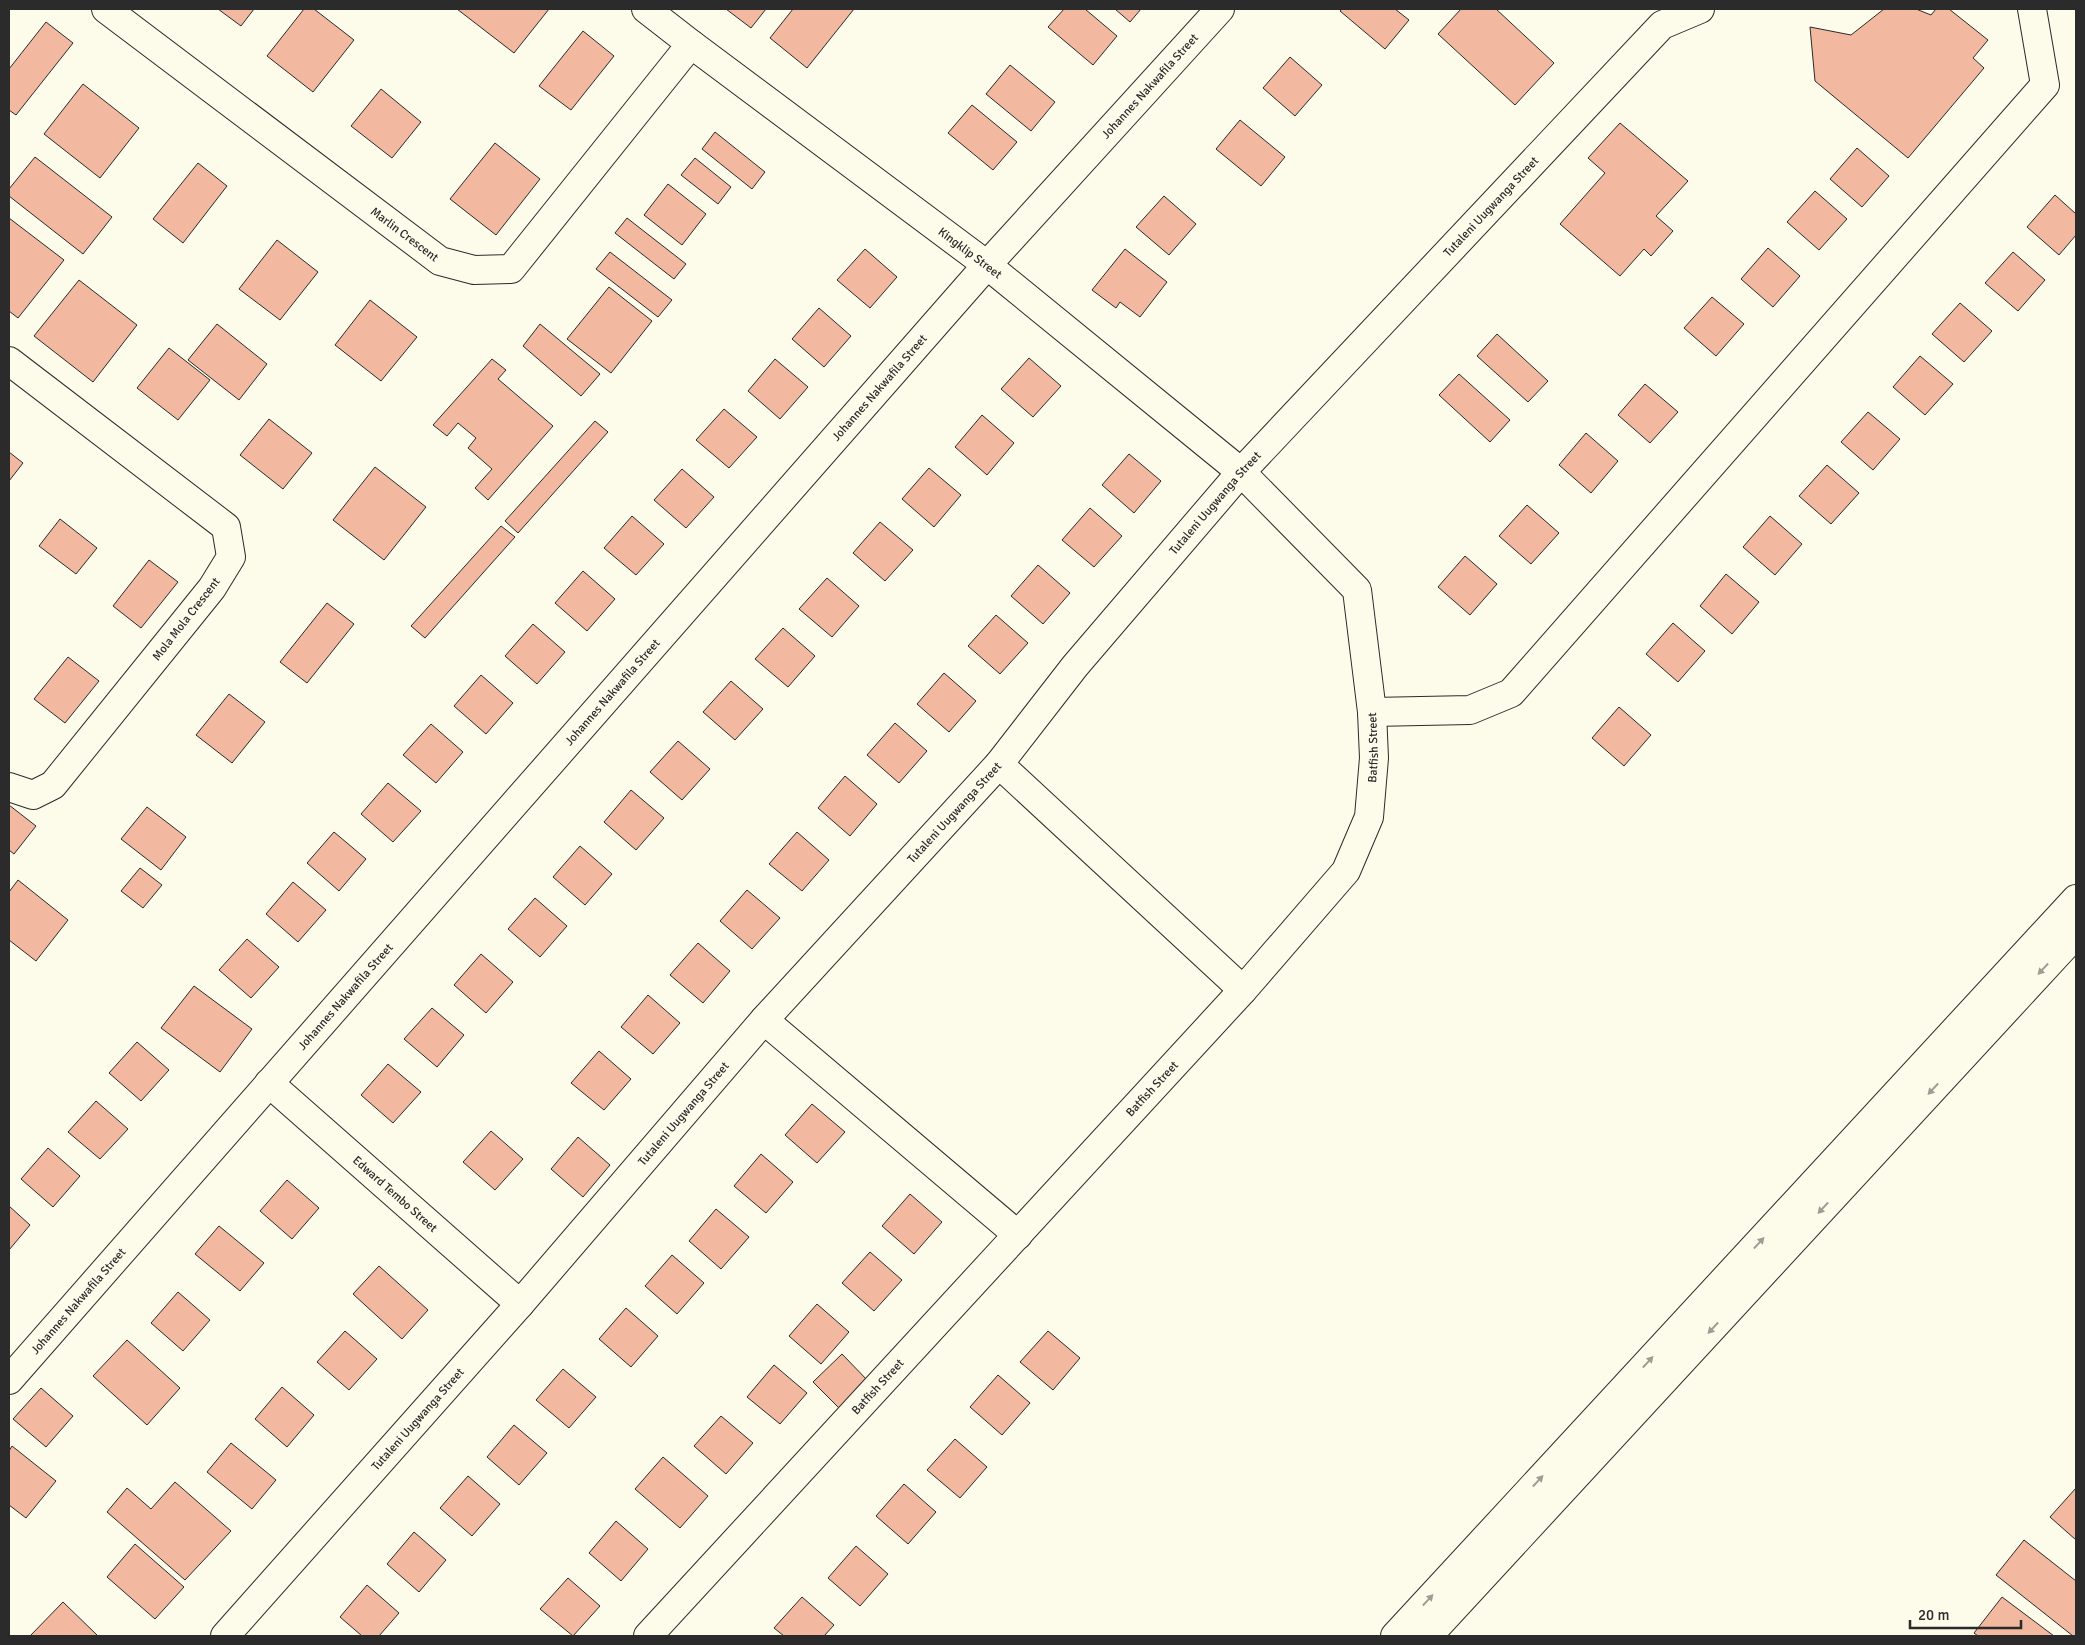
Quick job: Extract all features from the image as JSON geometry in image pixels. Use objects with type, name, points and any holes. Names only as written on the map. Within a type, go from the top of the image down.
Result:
[{"type":"main road","name":"Marlin Crescent","points":[[106,9],[440,260],[474,270],[511,269],[691,44]]},
{"type":"main road","points":[[646,9],[691,44]]},
{"type":"main road","name":"Johannes Nakwafila Street","points":[[9,1380],[987,265],[1220,9]]},
{"type":"main road","name":"Tutaleni Uugwanga Street","points":[[225,1636],[520,1304],[764,1020],[999,764],[1075,666],[1241,472],[1662,25],[1700,9]]},
{"type":"main road","points":[[1372,712],[1470,710],[1511,693],[2045,85],[2032,9]]},
{"type":"main road","name":"Kingklip Street","points":[[691,44],[987,265],[1241,472]]},
{"type":"main road","name":"Mola Mola Crescent","points":[[9,361],[226,527],[231,556],[212,588],[53,785],[33,795],[9,788]]},
{"type":"main road","name":"Batfish Street","points":[[648,1636],[1243,990],[1346,871],[1369,816],[1374,758],[1372,712],[1357,590],[1241,472]]},
{"type":"main road","points":[[999,764],[1243,990]]},
{"type":"main road","points":[[1395,1636],[2076,899]]},
{"type":"main road","points":[[1428,1636],[2076,934]]},
{"type":"main road","points":[[764,1020],[1018,1235]]},
{"type":"main road","name":"Edward Tembo Street","points":[[270,1083],[520,1304]]},
{"type":"building","points":[[218,9],[254,9],[241,26]]},
{"type":"building","points":[[304,9],[314,9],[354,40],[313,92],[267,56]]},
{"type":"building","points":[[457,9],[549,9],[514,53]]},
{"type":"building","points":[[726,9],[766,9],[751,28]]},
{"type":"building","points":[[793,9],[854,9],[807,68],[770,38]]},
{"type":"building","points":[[1064,9],[1085,9],[1117,36],[1093,65],[1048,27]]},
{"type":"building","points":[[1115,9],[1141,9],[1130,22]]},
{"type":"building","points":[[1342,9],[1395,9],[1409,20],[1385,49],[1340,11]]},
{"type":"building","points":[[1461,9],[1496,9],[1554,63],[1515,105],[1438,34]]},
{"type":"building","points":[[1884,9],[1916,9],[1931,15],[1936,9],[1949,9],[1988,40],[1973,58],[1984,68],[1908,158],[1815,81],[1810,27],[1851,35]]},
{"type":"building","points":[[46,22],[73,43],[16,115],[9,110],[9,69]]},
{"type":"building","points":[[583,31],[614,56],[571,110],[539,86]]},
{"type":"building","points":[[1290,57],[1322,85],[1295,116],[1263,88]]},
{"type":"building","points":[[1010,65],[1055,102],[1031,131],[986,94]]},
{"type":"building","points":[[83,84],[139,128],[100,178],[44,134]]},
{"type":"building","points":[[381,89],[421,122],[392,158],[351,126]]},
{"type":"building","points":[[972,105],[1017,142],[993,170],[948,133]]},
{"type":"building","points":[[1240,120],[1285,157],[1261,186],[1216,149]]},
{"type":"building","points":[[1620,123],[1688,181],[1656,216],[1673,231],[1651,256],[1644,249],[1620,276],[1560,224],[1605,173],[1588,158]]},
{"type":"building","points":[[715,132],[765,172],[752,189],[702,149]]},
{"type":"building","points":[[495,143],[540,179],[496,235],[450,199]]},
{"type":"building","points":[[1857,148],[1889,176],[1862,207],[1830,179]]},
{"type":"building","points":[[35,157],[112,217],[83,254],[9,196],[9,189]]},
{"type":"building","points":[[695,158],[731,187],[718,204],[681,175]]},
{"type":"building","points":[[198,163],[227,186],[183,243],[153,219]]},
{"type":"building","points":[[668,184],[706,214],[682,245],[644,215]]},
{"type":"building","points":[[1815,191],[1847,219],[1819,250],[1787,222]]},
{"type":"building","points":[[2055,195],[2076,214],[2076,235],[2059,255],[2027,227]]},
{"type":"building","points":[[1164,196],[1196,224],[1169,255],[1136,227]]},
{"type":"building","points":[[9,218],[64,260],[18,318],[9,311]]},
{"type":"building","points":[[627,218],[686,264],[674,279],[615,233]]},
{"type":"building","points":[[277,240],[318,272],[280,320],[239,289]]},
{"type":"building","points":[[1768,248],[1800,276],[1773,307],[1741,279]]},
{"type":"building","points":[[865,249],[897,277],[870,308],[837,280]]},
{"type":"building","points":[[1125,249],[1167,282],[1140,317],[1120,302],[1116,308],[1092,290]]},
{"type":"building","points":[[610,252],[672,300],[658,317],[596,269]]},
{"type":"building","points":[[2013,252],[2045,280],[2018,311],[1985,283]]},
{"type":"building","points":[[79,280],[137,325],[93,382],[34,336]]},
{"type":"building","points":[[609,287],[652,321],[611,373],[567,339]]},
{"type":"building","points":[[1712,297],[1744,324],[1716,356],[1684,328]]},
{"type":"building","points":[[370,300],[417,337],[381,381],[335,345]]},
{"type":"building","points":[[1960,303],[1992,331],[1964,362],[1932,334]]},
{"type":"building","points":[[819,308],[851,336],[824,367],[792,339]]},
{"type":"building","points":[[217,324],[267,364],[239,400],[188,360]]},
{"type":"building","points":[[540,324],[600,374],[581,396],[523,346]]},
{"type":"building","points":[[1497,334],[1548,381],[1528,402],[1477,356]]},
{"type":"building","points":[[169,348],[210,380],[178,420],[137,388]]},
{"type":"building","points":[[1920,356],[1953,384],[1925,415],[1893,387]]},
{"type":"building","points":[[1029,358],[1061,386],[1033,417],[1001,389]]},
{"type":"building","points":[[492,359],[506,370],[498,379],[553,426],[488,500],[475,488],[492,469],[468,448],[476,438],[458,423],[447,436],[433,425]]},
{"type":"building","points":[[775,359],[808,387],[780,419],[748,391]]},
{"type":"building","points":[[1459,374],[1510,420],[1490,442],[1439,395]]},
{"type":"building","points":[[1645,384],[1678,412],[1650,443],[1618,415]]},
{"type":"building","points":[[724,409],[757,437],[729,468],[696,440]]},
{"type":"building","points":[[1868,412],[1900,439],[1873,470],[1841,442]]},
{"type":"building","points":[[982,415],[1014,443],[987,475],[955,447]]},
{"type":"building","points":[[269,419],[312,453],[283,489],[240,455]]},
{"type":"building","points":[[595,421],[608,432],[518,533],[505,521]]},
{"type":"building","points":[[1586,433],[1618,461],[1591,493],[1559,465]]},
{"type":"building","points":[[9,452],[23,463],[9,481]]},
{"type":"building","points":[[1129,454],[1161,481],[1134,513],[1102,485]]},
{"type":"building","points":[[1827,465],[1859,493],[1831,524],[1799,496]]},
{"type":"building","points":[[375,467],[426,507],[384,560],[333,520]]},
{"type":"building","points":[[929,468],[961,495],[934,527],[902,499]]},
{"type":"building","points":[[682,469],[714,497],[686,528],[654,500]]},
{"type":"building","points":[[1527,505],[1559,533],[1531,564],[1499,536]]},
{"type":"building","points":[[1090,508],[1122,536],[1094,567],[1062,540]]},
{"type":"building","points":[[632,516],[664,544],[636,575],[604,548]]},
{"type":"building","points":[[1770,516],[1802,544],[1775,575],[1743,547]]},
{"type":"building","points":[[60,519],[97,548],[76,574],[39,546]]},
{"type":"building","points":[[880,522],[913,550],[885,581],[853,553]]},
{"type":"building","points":[[501,526],[515,537],[425,638],[411,626]]},
{"type":"building","points":[[1465,556],[1497,584],[1470,615],[1438,587]]},
{"type":"building","points":[[149,560],[178,582],[141,628],[113,606]]},
{"type":"building","points":[[1038,565],[1070,593],[1043,624],[1011,596]]},
{"type":"building","points":[[583,571],[615,599],[587,631],[555,603]]},
{"type":"building","points":[[1726,574],[1759,602],[1732,634],[1700,606]]},
{"type":"building","points":[[827,578],[859,606],[832,637],[799,609]]},
{"type":"building","points":[[327,603],[354,624],[307,683],[280,662]]},
{"type":"building","points":[[996,615],[1028,643],[1000,674],[968,646]]},
{"type":"building","points":[[1673,623],[1705,651],[1678,682],[1646,654]]},
{"type":"building","points":[[533,624],[565,652],[537,684],[505,656]]},
{"type":"building","points":[[783,628],[815,656],[788,687],[755,659]]},
{"type":"building","points":[[68,657],[99,681],[65,723],[34,699]]},
{"type":"building","points":[[944,673],[976,701],[949,732],[917,704]]},
{"type":"building","points":[[481,675],[513,703],[486,734],[454,706]]},
{"type":"building","points":[[731,681],[763,709],[735,740],[703,712]]},
{"type":"building","points":[[229,694],[265,722],[232,763],[196,735]]},
{"type":"building","points":[[1619,707],[1651,735],[1624,766],[1592,738]]},
{"type":"building","points":[[895,723],[927,751],[899,783],[867,755]]},
{"type":"building","points":[[431,724],[463,752],[436,783],[403,755]]},
{"type":"building","points":[[678,741],[710,769],[682,800],[650,772]]},
{"type":"building","points":[[845,776],[877,804],[850,836],[818,808]]},
{"type":"building","points":[[388,783],[421,811],[393,842],[361,814]]},
{"type":"building","points":[[631,790],[664,818],[636,850],[604,822]]},
{"type":"building","points":[[9,805],[36,826],[14,854],[9,850]]},
{"type":"building","points":[[147,807],[186,837],[161,870],[121,839]]},
{"type":"building","points":[[334,832],[366,859],[339,891],[307,863]]},
{"type":"building","points":[[797,832],[829,860],[802,891],[769,864]]},
{"type":"building","points":[[580,846],[612,874],[585,905],[553,877]]},
{"type":"building","points":[[140,868],[162,885],[143,908],[121,891]]},
{"type":"building","points":[[18,880],[68,920],[36,961],[9,940],[9,892]]},
{"type":"building","points":[[293,882],[326,910],[298,942],[266,914]]},
{"type":"building","points":[[747,890],[780,918],[752,949],[720,921]]},
{"type":"building","points":[[535,898],[567,926],[540,957],[508,929]]},
{"type":"building","points":[[247,939],[279,967],[251,998],[219,970]]},
{"type":"building","points":[[698,943],[730,971],[703,1003],[670,975]]},
{"type":"building","points":[[481,954],[513,982],[486,1013],[454,985]]},
{"type":"building","points":[[194,986],[252,1029],[220,1072],[161,1028]]},
{"type":"building","points":[[648,995],[680,1023],[653,1054],[621,1027]]},
{"type":"building","points":[[432,1008],[464,1035],[437,1067],[404,1039]]},
{"type":"building","points":[[137,1042],[169,1070],[141,1101],[109,1073]]},
{"type":"building","points":[[599,1051],[631,1079],[604,1110],[571,1083]]},
{"type":"building","points":[[388,1064],[421,1092],[393,1123],[361,1095]]},
{"type":"building","points":[[96,1101],[128,1129],[100,1159],[68,1132]]},
{"type":"building","points":[[812,1104],[845,1132],[817,1163],[785,1135]]},
{"type":"building","points":[[491,1131],[523,1159],[495,1190],[463,1162]]},
{"type":"building","points":[[578,1137],[610,1165],[583,1197],[551,1169]]},
{"type":"building","points":[[48,1148],[80,1176],[53,1207],[21,1179]]},
{"type":"building","points":[[761,1154],[793,1182],[766,1213],[734,1186]]},
{"type":"building","points":[[287,1180],[319,1208],[292,1239],[260,1211]]},
{"type":"building","points":[[910,1194],[942,1222],[914,1254],[882,1226]]},
{"type":"building","points":[[9,1206],[30,1225],[9,1250]]},
{"type":"building","points":[[716,1209],[749,1237],[721,1269],[689,1241]]},
{"type":"building","points":[[219,1226],[264,1263],[240,1291],[195,1254]]},
{"type":"building","points":[[870,1252],[902,1280],[874,1311],[842,1283]]},
{"type":"building","points":[[672,1255],[704,1283],[677,1314],[645,1286]]},
{"type":"building","points":[[379,1266],[428,1310],[402,1339],[353,1294]]},
{"type":"building","points":[[178,1292],[210,1320],[183,1351],[151,1323]]},
{"type":"building","points":[[817,1304],[849,1332],[821,1364],[789,1336]]},
{"type":"building","points":[[626,1308],[658,1336],[631,1367],[599,1339]]},
{"type":"building","points":[[345,1331],[377,1359],[349,1390],[317,1362]]},
{"type":"building","points":[[1048,1331],[1080,1358],[1053,1390],[1020,1362]]},
{"type":"building","points":[[127,1340],[180,1388],[147,1425],[93,1376]]},
{"type":"building","points":[[842,1354],[870,1383],[841,1410],[813,1382]]},
{"type":"building","points":[[774,1365],[807,1393],[780,1424],[747,1397]]},
{"type":"building","points":[[563,1369],[596,1397],[569,1428],[536,1400]]},
{"type":"building","points":[[998,1375],[1030,1403],[1002,1435],[970,1407]]},
{"type":"building","points":[[282,1387],[314,1415],[287,1447],[255,1419]]},
{"type":"building","points":[[41,1388],[73,1416],[46,1447],[13,1419]]},
{"type":"building","points":[[721,1416],[753,1443],[726,1474],[694,1446]]},
{"type":"building","points":[[514,1425],[547,1453],[519,1485],[487,1457]]},
{"type":"building","points":[[955,1439],[987,1467],[960,1498],[927,1470]]},
{"type":"building","points":[[231,1443],[276,1480],[252,1509],[207,1472]]},
{"type":"building","points":[[12,1446],[56,1481],[26,1518],[9,1505],[9,1451]]},
{"type":"building","points":[[663,1457],[708,1496],[680,1528],[635,1489]]},
{"type":"building","points":[[468,1476],[500,1504],[472,1536],[440,1508]]},
{"type":"building","points":[[175,1482],[231,1531],[185,1580],[107,1512],[127,1488],[151,1509]]},
{"type":"building","points":[[904,1484],[936,1512],[908,1544],[876,1516]]},
{"type":"building","points":[[2076,1488],[2076,1540],[2050,1517]]},
{"type":"building","points":[[616,1521],[648,1549],[621,1581],[589,1553]]},
{"type":"building","points":[[414,1532],[446,1560],[419,1592],[387,1564]]},
{"type":"building","points":[[2024,1540],[2076,1581],[2076,1636],[2073,1636],[1996,1575]]},
{"type":"building","points":[[135,1544],[184,1587],[155,1619],[107,1577]]},
{"type":"building","points":[[856,1546],[888,1574],[860,1606],[828,1578]]},
{"type":"building","points":[[568,1578],[600,1606],[573,1636],[540,1609]]},
{"type":"building","points":[[367,1585],[399,1613],[379,1636],[362,1636],[340,1617]]},
{"type":"building","points":[[802,1597],[834,1625],[824,1636],[784,1636],[774,1628]]},
{"type":"building","points":[[2002,1597],[2054,1636],[1978,1636],[1974,1633]]},
{"type":"building","points":[[63,1602],[98,1636],[30,1636]]}]
